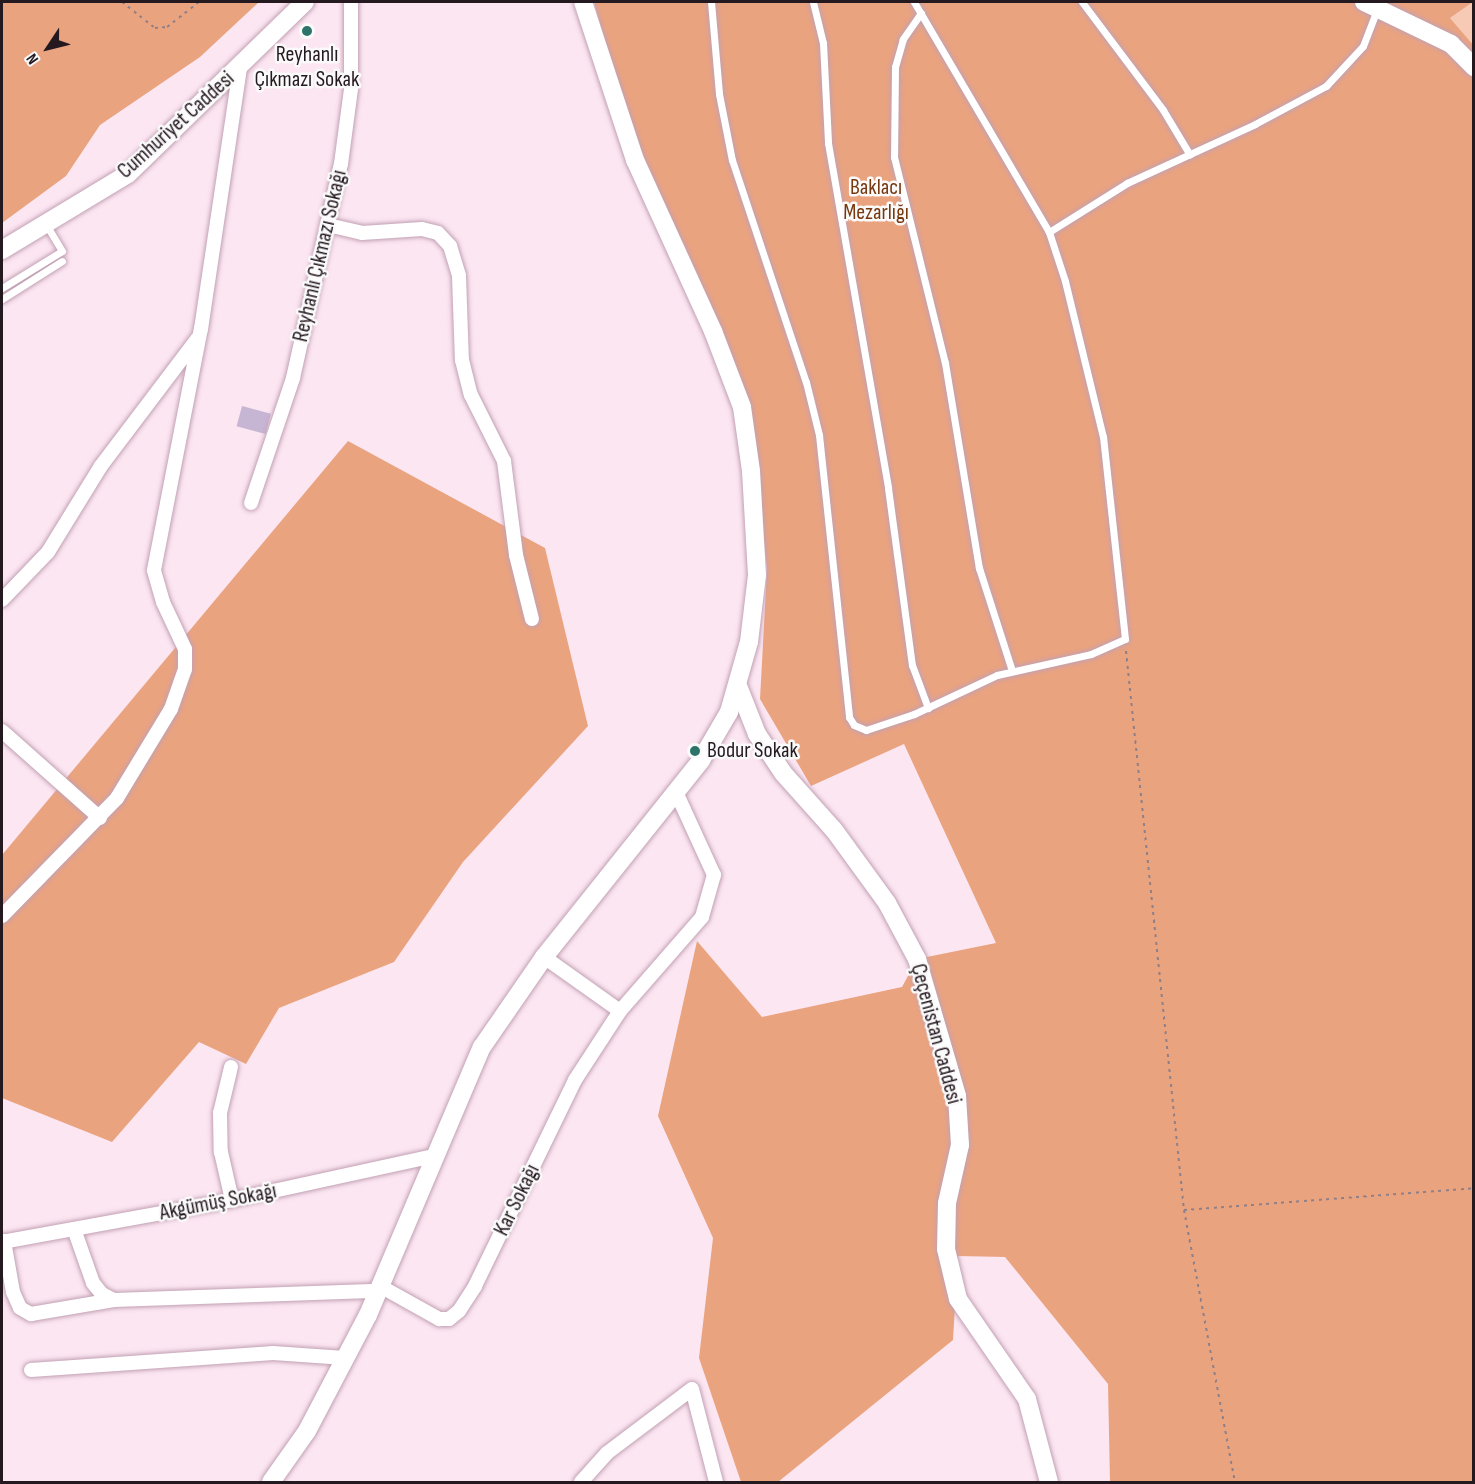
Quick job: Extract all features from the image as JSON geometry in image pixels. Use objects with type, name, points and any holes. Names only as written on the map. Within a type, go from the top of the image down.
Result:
[{"type":"street","name":"Cumhuriyet Caddesi","points":[[2,250],[128,174],[305,2]]},
{"type":"street","name":"Reyhanlı Çıkmazı Sokağı","points":[[252,503],[293,378],[341,164],[351,89],[351,2]]},
{"type":"street","points":[[272,1482],[307,1431],[379,1288],[433,1156],[482,1047],[544,957],[701,760],[729,712],[749,642],[756,575],[752,471],[742,406],[713,331],[635,160],[584,2]]},
{"type":"street","points":[[1371,5],[1450,44],[1473,67]]},
{"type":"street","points":[[2,916],[117,798],[171,709],[185,669],[185,649],[163,602],[154,570],[200,335],[240,67]]},
{"type":"street","points":[[328,225],[362,233],[422,229],[438,233],[450,246],[459,276],[462,360],[471,395],[504,461],[516,555],[532,619]]},
{"type":"street","points":[[2,600],[48,552],[100,466],[200,335]]},
{"type":"street","name":"Çeçenistan Caddesi","points":[[738,686],[757,734],[783,773],[834,830],[887,903],[917,959],[957,1096],[960,1145],[947,1203],[946,1249],[958,1299],[1027,1399],[1049,1482]]},
{"type":"street","points":[[2,731],[100,818]]},
{"type":"street","points":[[544,957],[620,1011],[702,917],[713,888],[714,876],[676,792]]},
{"type":"street","name":"Kar Sokağı","points":[[379,1288],[440,1319],[449,1319],[459,1311],[475,1286],[575,1080],[620,1011]]},
{"type":"street","points":[[231,1067],[220,1113],[221,1152],[232,1200]]},
{"type":"street","name":"Akgümüş Sokağı","points":[[3,1241],[232,1200],[433,1156]]},
{"type":"street","points":[[74,1229],[93,1283],[102,1294],[114,1300]]},
{"type":"street","points":[[3,1241],[13,1292],[20,1308],[31,1314],[114,1300],[379,1288]]},
{"type":"street","points":[[31,1370],[273,1353],[345,1358]]},
{"type":"street","points":[[581,1482],[607,1453],[692,1389],[716,1482]]},
{"type":"lane","points":[[711,2],[719,93],[732,160],[806,382],[819,435],[849,717],[854,725],[866,730],[928,708],[1012,671],[1091,654],[1125,639],[1101,426],[1082,341],[1049,232],[914,2]]},
{"type":"lane","points":[[813,2],[823,43],[828,143],[888,488],[912,665],[928,708]]},
{"type":"lane","points":[[1082,2],[1163,110],[1190,155]]},
{"type":"lane","points":[[1049,232],[1105,195],[1326,86],[1363,45],[1371,5]]},
{"type":"lane","points":[[921,13],[903,39],[895,66],[894,157],[945,363],[979,568],[1012,671]]},
{"type":"lane","points":[[2,288],[62,251],[45,224]]},
{"type":"lane","points":[[2,299],[62,261]]},
{"type":"path","points":[[122,2],[155,28],[167,27],[199,2]]},
{"type":"path","points":[[1125,639],[1184,1210],[1236,1482]]},
{"type":"path","points":[[1184,1210],[1473,1188]]},
{"type":"shaded area","points":[[1473,2],[1473,46],[1450,18]]},
{"type":"green space","points":[[2,2],[259,2],[200,57],[100,125],[66,176],[2,223]]},
{"type":"green space","name":"Baklacı Mezarlığı","points":[[594,2],[1473,2],[1450,18],[1474,46],[1473,1482],[1110,1482],[1108,1384],[1005,1257],[958,1256],[953,1340],[778,1482],[741,1482],[699,1358],[713,1238],[658,1116],[697,941],[762,1017],[902,987],[917,959],[996,943],[904,744],[811,786],[760,699],[767,569],[749,399],[637,154]]},
{"type":"green space","points":[[348,441],[545,548],[588,726],[463,862],[394,962],[279,1008],[246,1064],[199,1042],[112,1142],[2,1098],[2,855]]},
{"type":"building","points":[[242,406],[271,414],[266,434],[237,426]]},
{"type":"place","name":"Reyhanlı Çıkmazı Sokak","points":[[307,31]]},
{"type":"place","name":"Bodur Sokak","points":[[695,751]]}]
